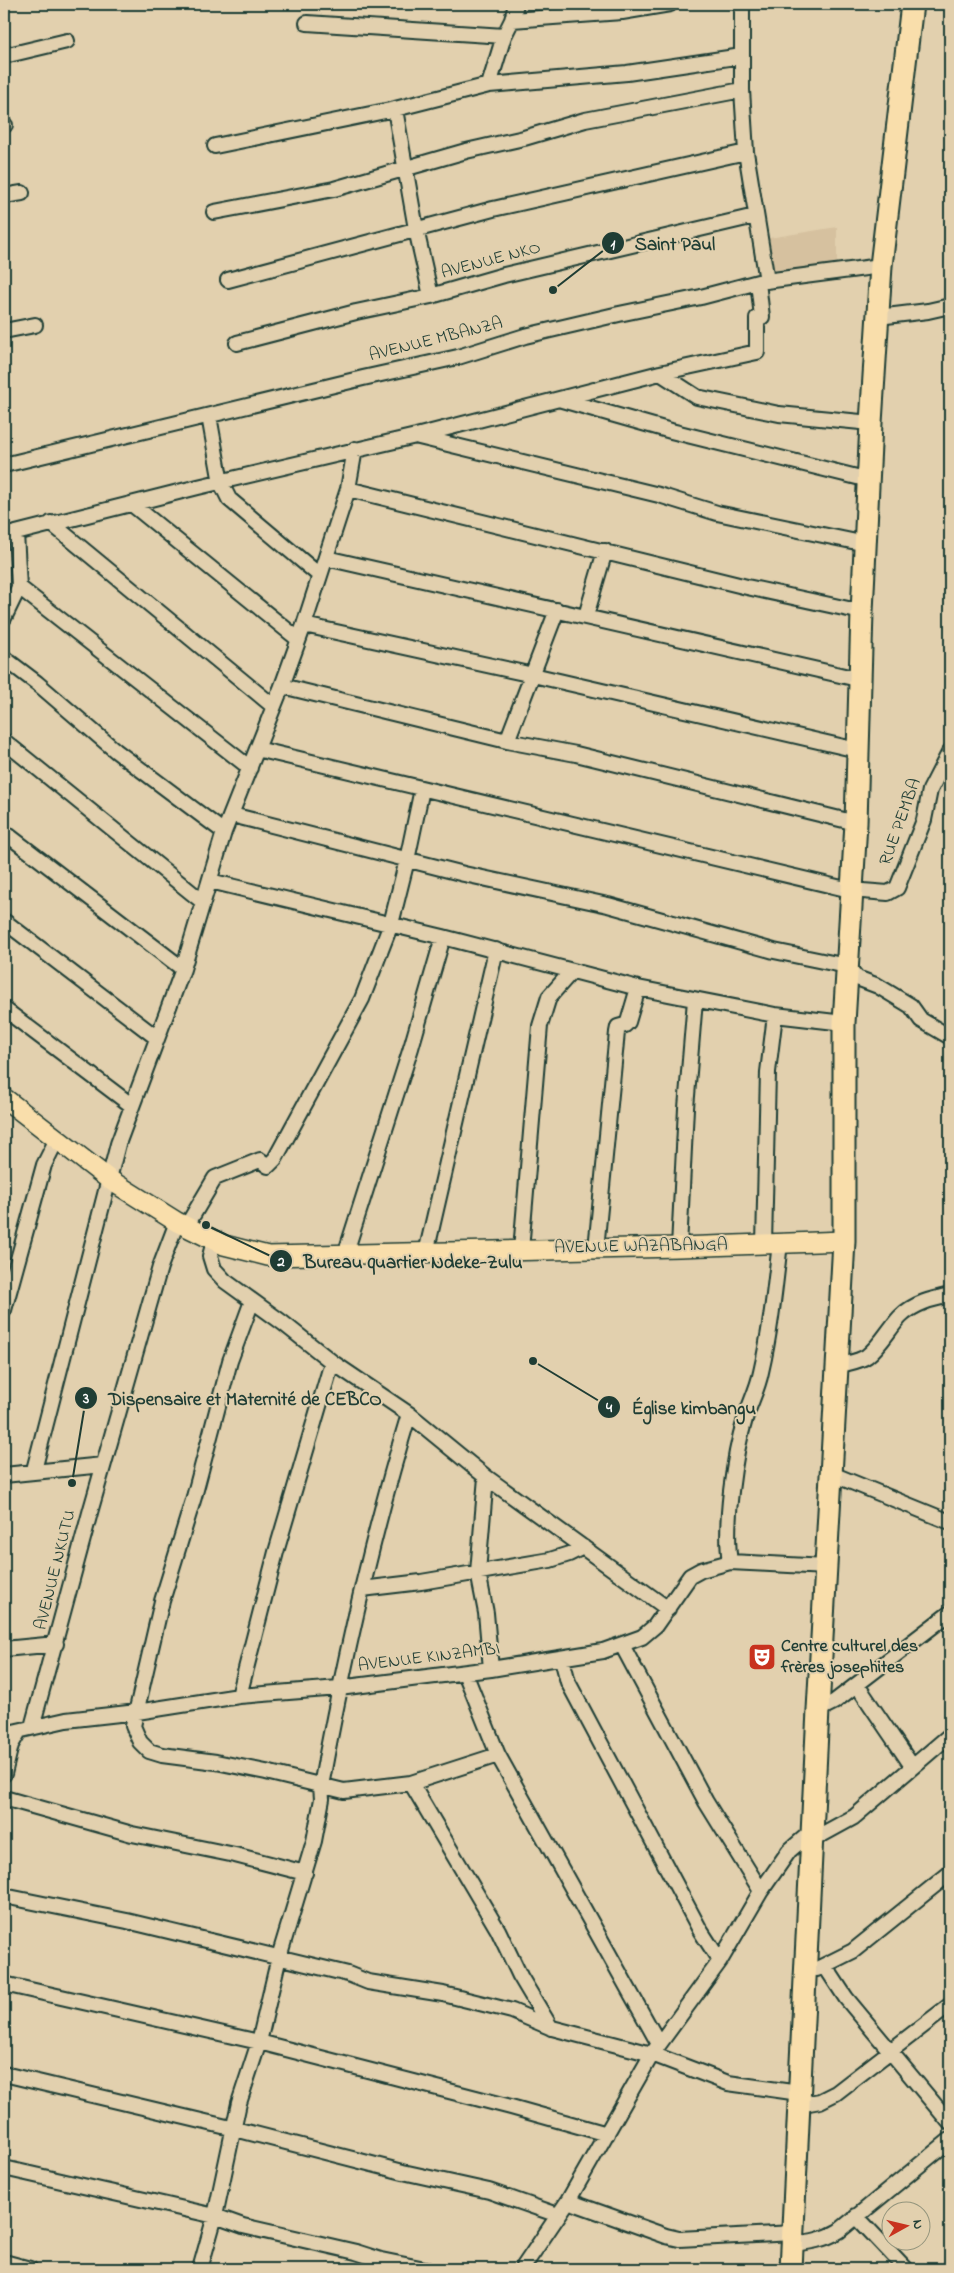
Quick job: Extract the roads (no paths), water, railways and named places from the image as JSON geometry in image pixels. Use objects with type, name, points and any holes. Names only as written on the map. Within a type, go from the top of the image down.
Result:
[{"type":"highway","points":[[791,2269],[804,1973],[844,1241],[844,1023],[850,890],[856,823],[857,750],[862,680],[862,612],[871,424],[881,266],[912,4]]},
{"type":"main road","name":"AVENUE WAZABANGA","points":[[4,1098],[110,1180],[181,1225],[214,1241],[268,1256],[678,1247],[844,1241]]},
{"type":"street","points":[[490,85],[504,36],[512,20],[516,4]]},
{"type":"street","points":[[512,20],[622,12],[670,4]]},
{"type":"street","points":[[4,618],[19,587],[10,534],[355,449],[416,436],[660,373],[757,352],[756,318],[762,317],[762,282],[746,152],[742,90],[742,4]]},
{"type":"street","points":[[307,23],[446,30],[504,36]]},
{"type":"street","points":[[4,56],[67,41]]},
{"type":"street","points":[[215,146],[395,109],[490,85],[628,73],[742,56]]},
{"type":"street","points":[[214,212],[334,189],[466,150],[524,138],[584,120],[742,90]]},
{"type":"street","points":[[395,109],[404,168],[431,296]]},
{"type":"street","points":[[228,280],[493,209],[746,152]]},
{"type":"street","points":[[4,196],[22,193]]},
{"type":"street","name":"AVENUE NKO","points":[[237,343],[356,312],[431,296],[504,275],[755,216]]},
{"type":"street","name":"AVENUE MBANZA","points":[[4,465],[458,357],[525,336],[619,314],[762,282],[881,266]]},
{"type":"street","points":[[878,317],[928,311],[950,306]]},
{"type":"street","points":[[4,331],[35,325]]},
{"type":"street","points":[[660,373],[697,397],[779,414],[871,424]]},
{"type":"street","points":[[561,400],[680,433],[869,480]]},
{"type":"street","points":[[209,416],[221,483],[229,499],[319,575]]},
{"type":"street","points":[[416,436],[659,495],[717,513],[866,544]]},
{"type":"street","points":[[34,1470],[110,1180],[110,1171],[131,1105],[183,969],[224,832],[304,625],[348,489],[355,449]]},
{"type":"street","points":[[348,489],[747,587],[862,612]]},
{"type":"street","points":[[133,504],[298,639]]},
{"type":"street","points":[[51,523],[273,706]]},
{"type":"street","points":[[586,616],[605,551]]},
{"type":"street","points":[[326,558],[862,680]]},
{"type":"street","points":[[19,587],[250,768]]},
{"type":"street","points":[[507,741],[557,610]]},
{"type":"street","points":[[304,625],[533,675],[857,750]]},
{"type":"street","points":[[4,658],[37,683],[116,751],[224,832]]},
{"type":"street","points":[[282,686],[507,741],[576,754],[856,823]]},
{"type":"street","points":[[4,741],[203,902]]},
{"type":"street","name":"RUE PEMBA","points":[[257,750],[850,890],[888,893],[897,888],[924,820],[930,790],[950,751]]},
{"type":"street","points":[[391,924],[422,789]]},
{"type":"street","points":[[232,815],[407,860],[608,906],[774,951],[847,966],[857,978],[878,986],[911,1006],[922,1020],[950,1037]]},
{"type":"street","points":[[4,832],[183,969]]},
{"type":"street","points":[[210,881],[496,950],[638,988],[775,1016],[844,1023]]},
{"type":"street","points":[[4,921],[158,1038]]},
{"type":"street","name":"AVENUE NKUTU","points":[[32,1727],[103,1466],[160,1267],[181,1225],[215,1178],[260,1160],[268,1166],[275,1159],[362,999],[391,924]]},
{"type":"street","points":[[345,1254],[376,1161],[443,937]]},
{"type":"street","points":[[426,1253],[496,950]]},
{"type":"street","points":[[521,1250],[540,1026],[549,997],[572,971]]},
{"type":"street","points":[[596,1249],[616,1032],[618,1027],[628,1022],[638,988]]},
{"type":"street","points":[[678,1247],[686,1108],[695,1000]]},
{"type":"street","points":[[4,1008],[131,1105]]},
{"type":"street","points":[[730,1562],[726,1542],[736,1456],[745,1420],[761,1374],[769,1333],[772,1244],[768,1072],[775,1016]]},
{"type":"street","points":[[4,1310],[44,1165],[56,1139]]},
{"type":"street","points":[[214,1241],[210,1256],[214,1269],[225,1281],[283,1323],[332,1362],[409,1414],[486,1477],[668,1609]]},
{"type":"street","points":[[837,1366],[865,1357],[877,1346],[901,1316],[916,1306],[930,1299],[950,1295]]},
{"type":"street","points":[[252,1301],[230,1361],[194,1497],[162,1601],[134,1726],[140,1742],[149,1751],[162,1756],[216,1762],[344,1791],[411,1784],[498,1756]]},
{"type":"street","points":[[239,1696],[276,1552],[332,1362]]},
{"type":"street","points":[[200,2269],[215,2216],[235,2129],[238,2103],[259,2042],[279,1957],[314,1841],[322,1799],[321,1786],[339,1688],[385,1491],[409,1414]]},
{"type":"street","points":[[4,1475],[34,1470],[103,1466]]},
{"type":"street","points":[[832,1474],[950,1522]]},
{"type":"street","points":[[486,1477],[478,1572],[486,1613],[491,1669]]},
{"type":"street","points":[[362,1589],[421,1582],[550,1560],[570,1554],[583,1547]]},
{"type":"street","name":"AVENUE KINZAMBI","points":[[11,1734],[32,1727],[66,1720],[137,1712],[239,1696],[339,1688],[465,1673],[603,1652],[642,1638],[655,1626],[690,1576],[701,1570],[730,1562],[826,1568]]},
{"type":"street","points":[[818,1710],[834,1702],[857,1686],[950,1613]]},
{"type":"street","points":[[4,1649],[56,1644]]},
{"type":"street","points":[[622,1645],[706,1802],[761,1891]]},
{"type":"street","points":[[562,1659],[568,1682],[700,1930],[720,1961]]},
{"type":"street","points":[[465,1673],[498,1756],[656,2049]]},
{"type":"street","points":[[857,1686],[912,1766]]},
{"type":"street","points":[[4,1774],[11,1744],[11,1734]]},
{"type":"street","points":[[522,2269],[568,2200],[607,2134],[628,2093],[656,2049],[720,1961],[761,1891],[789,1852],[812,1835],[854,1817],[950,1735]]},
{"type":"street","points":[[411,1784],[498,1930],[520,1976],[552,2028]]},
{"type":"street","points":[[4,1798],[132,1834],[235,1855],[305,1873]]},
{"type":"street","points":[[804,1973],[825,1966],[853,1951],[950,1874]]},
{"type":"street","points":[[4,1896],[127,1921],[348,1974],[368,1982],[443,1994],[512,2011],[552,2028],[656,2049],[728,2083],[799,2099],[820,2101],[836,2093],[950,2005]]},
{"type":"street","points":[[825,1966],[846,1998],[950,2123]]},
{"type":"street","points":[[4,1984],[259,2042],[511,2106],[607,2134]]},
{"type":"street","points":[[4,2074],[489,2191],[558,2215]]},
{"type":"street","points":[[568,2200],[679,2239],[830,2237],[950,2140]]},
{"type":"street","points":[[4,2168],[215,2216],[243,2226],[425,2269]]},
{"type":"street","points":[[856,2216],[906,2269]]},
{"type":"street","points":[[4,2262],[30,2269]]},
{"type":"place","name":"Saint Paul","points":[[553,290]]},
{"type":"place","name":"Bureau quartier Ndeke-Zulu","points":[[206,1225]]},
{"type":"place","name":"Église kimbangu","points":[[533,1361]]},
{"type":"place","name":"Dispensaire et Maternité de CEBCO","points":[[72,1483]]},
{"type":"place","name":"Centre culturel des frères josephites","points":[[762,1657]]}]
